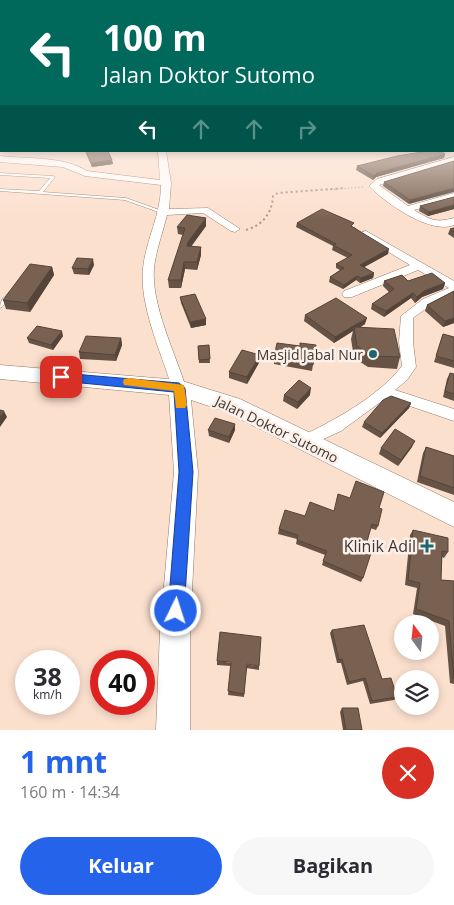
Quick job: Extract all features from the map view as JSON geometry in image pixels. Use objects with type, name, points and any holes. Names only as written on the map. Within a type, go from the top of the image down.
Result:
[{"type":"street","points":[[162,152],[166,183],[163,212],[151,252],[148,276],[151,301],[179,388],[186,472],[175,630],[173,730]]},
{"type":"street","points":[[0,160],[63,164],[100,176],[128,177],[166,183]]},
{"type":"street","points":[[454,160],[380,181],[374,186],[406,209],[440,225],[454,221]]},
{"type":"street","points":[[406,209],[454,196]]},
{"type":"street","points":[[163,212],[205,210],[235,229]]},
{"type":"street","points":[[304,442],[336,427],[384,392],[402,376],[408,367],[406,342],[407,316],[427,302],[454,288],[366,234]]},
{"type":"street","points":[[348,294],[419,265]]},
{"type":"street","name":"Jalan Doktor Sutomo","points":[[1,375],[179,388],[232,405],[454,515]]},
{"type":"street","points":[[384,392],[454,415]]},
{"type":"lane","points":[[0,174],[53,177],[40,193]]},
{"type":"lane","points":[[0,190],[126,199],[163,212]]},
{"type":"lane","points":[[0,306],[14,288]]},
{"type":"path","points":[[235,229],[248,230],[262,223],[271,212],[273,196],[278,193],[374,186]]},
{"type":"building","points":[[86,152],[108,152],[112,160],[91,163]]},
{"type":"building","points":[[422,152],[442,152],[445,154],[377,173],[374,176],[357,166]]},
{"type":"building","points":[[454,161],[454,188],[410,200],[384,182]]},
{"type":"building","points":[[454,197],[454,205],[429,212],[420,206]]},
{"type":"building","points":[[322,209],[354,223],[351,226],[389,249],[360,265],[374,273],[361,278],[357,276],[344,285],[330,277],[344,268],[336,264],[352,255],[297,223]]},
{"type":"building","points":[[187,215],[206,218],[187,246],[201,247],[197,262],[184,262],[181,280],[168,280],[185,228],[177,227]]},
{"type":"building","points":[[77,258],[93,259],[88,269],[72,268]]},
{"type":"building","points":[[30,264],[52,267],[27,303],[3,300]]},
{"type":"building","points":[[432,273],[445,283],[424,291],[417,297],[413,293],[386,311],[372,304],[394,289],[384,281],[402,275],[408,281]]},
{"type":"building","points":[[454,291],[454,318],[445,321],[427,305]]},
{"type":"building","points":[[195,294],[206,319],[190,322],[180,297]]},
{"type":"building","points":[[336,298],[367,318],[335,337],[305,315]]},
{"type":"building","points":[[37,326],[62,331],[51,345],[27,338]]},
{"type":"building","points":[[354,327],[394,329],[400,357],[371,356],[357,346]]},
{"type":"building","points":[[443,334],[454,337],[454,361],[436,356]]},
{"type":"building","points":[[86,336],[121,338],[115,355],[79,352]]},
{"type":"building","points":[[277,343],[300,346],[300,343],[316,345],[313,365],[274,357]]},
{"type":"building","points":[[209,345],[210,359],[199,360],[198,346]]},
{"type":"building","points":[[242,350],[260,355],[247,377],[229,372]]},
{"type":"building","points":[[450,373],[454,374],[454,394],[445,391]]},
{"type":"building","points":[[299,380],[311,388],[298,402],[284,395]]},
{"type":"building","points":[[391,396],[411,403],[382,433],[364,422],[383,400]]},
{"type":"building","points":[[0,410],[4,411],[0,418]]},
{"type":"building","points":[[215,418],[235,424],[229,437],[208,430]]},
{"type":"building","points":[[395,429],[415,441],[401,460],[381,448]]},
{"type":"building","points":[[426,447],[454,456],[454,488],[420,476]]},
{"type":"building","points":[[356,481],[384,492],[379,508],[382,509],[378,526],[372,524],[366,545],[373,547],[363,578],[323,561],[327,551],[297,540],[298,535],[279,529],[285,510],[305,516],[310,502],[334,511],[338,494],[350,498]]},
{"type":"building","points":[[413,530],[448,538],[448,552],[442,551],[441,580],[454,581],[454,679],[449,621],[439,617],[439,615],[432,615],[416,609],[420,583],[408,580]]},
{"type":"building","points":[[364,625],[382,679],[391,678],[394,688],[394,697],[372,701],[365,678],[349,682],[342,659],[339,660],[332,630]]},
{"type":"building","points":[[220,632],[261,637],[259,666],[247,664],[244,694],[228,691],[231,662],[217,661]]},
{"type":"building","points":[[342,708],[358,708],[362,730],[346,730]]},
{"type":"slow traffic","points":[[129,382],[179,388],[181,405]]},
{"type":"place","name":"Masjid Jabal Nur","points":[[373,354]]},
{"type":"place","name":"Klinik Adil","points":[[427,546]]},
{"type":"route","points":[[61,377],[179,388],[186,472],[176,611]]}]
